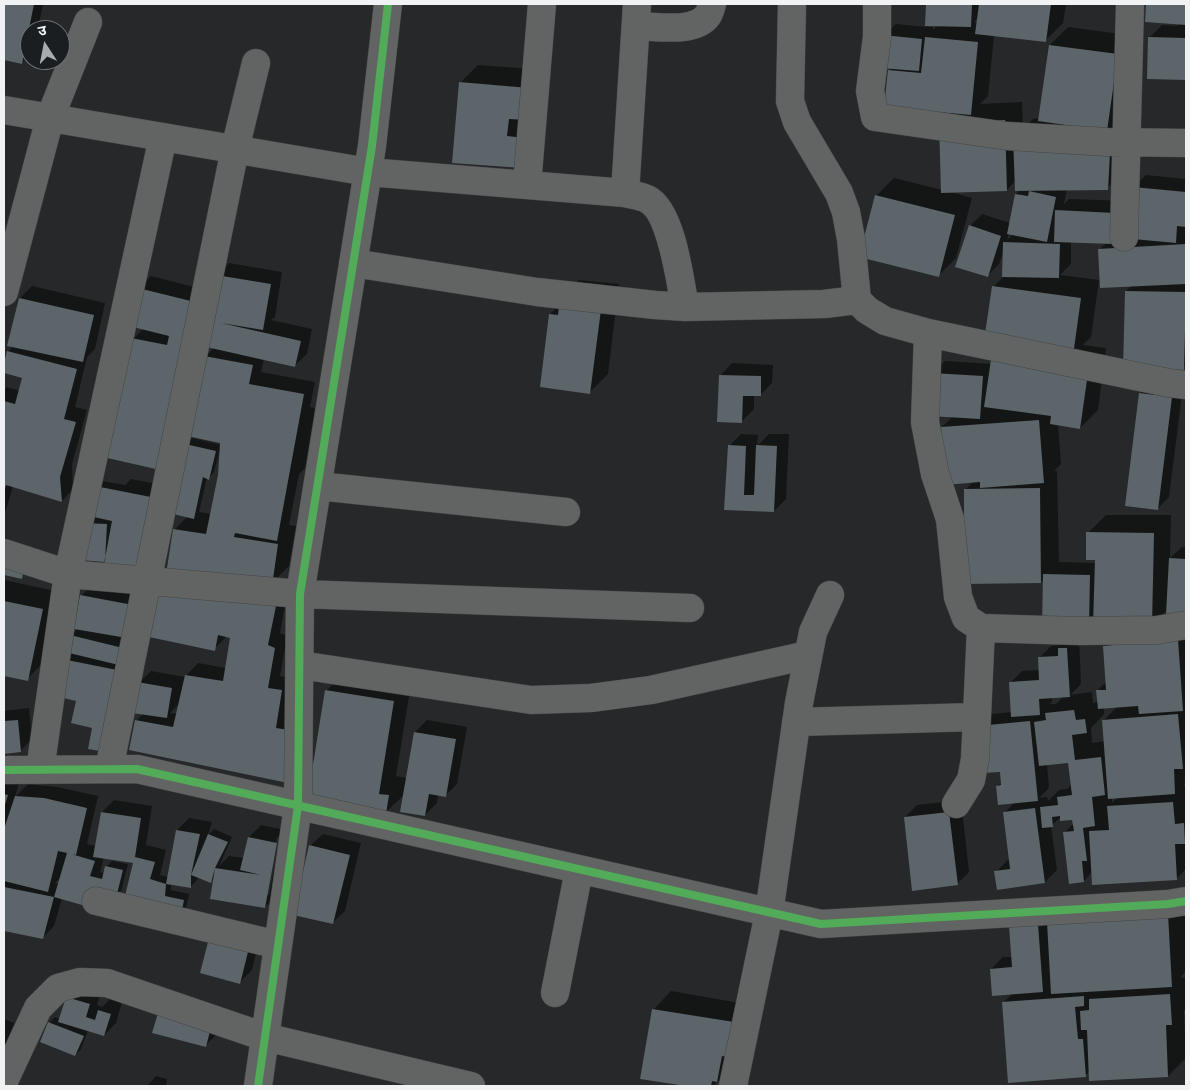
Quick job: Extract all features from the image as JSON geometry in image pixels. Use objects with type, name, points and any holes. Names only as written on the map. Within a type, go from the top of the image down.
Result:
[{"type":"street","points":[[258,1086],[298,806],[300,594],[368,172],[388,4]]},
{"type":"street","points":[[527,185],[542,4]]},
{"type":"street","points":[[625,193],[636,15],[683,27],[698,24],[708,15],[712,4]]},
{"type":"street","points":[[792,4],[790,100],[797,122],[839,193],[846,212],[857,300],[867,310],[885,321],[928,333],[1186,385]]},
{"type":"street","points":[[877,4],[877,37],[870,91],[875,117],[1008,136],[1186,144]]},
{"type":"street","points":[[1124,237],[1130,4]]},
{"type":"street","points":[[4,292],[50,118],[88,22]]},
{"type":"street","points":[[109,769],[235,149],[256,63]]},
{"type":"street","points":[[4,110],[368,172],[625,193],[648,200],[658,209],[667,224],[685,306]]},
{"type":"street","points":[[40,770],[68,574],[163,137]]},
{"type":"street","points":[[353,263],[537,292],[655,306],[824,304],[857,300]]},
{"type":"street","points":[[928,333],[925,422],[935,474],[950,519],[958,597],[966,618],[981,628],[1080,631],[1157,630],[1186,625]]},
{"type":"street","points":[[318,486],[566,512]]},
{"type":"street","points":[[4,553],[68,574],[300,594],[690,608]]},
{"type":"street","points":[[733,1086],[769,913],[796,722],[808,655],[813,632],[830,595]]},
{"type":"street","points":[[956,804],[971,780],[975,759],[981,628]]},
{"type":"street","points":[[300,665],[531,700],[591,698],[651,690],[808,655]]},
{"type":"street","points":[[796,722],[976,717]]},
{"type":"street","points":[[4,770],[137,769],[821,924],[1168,904],[1186,901]]},
{"type":"street","points":[[555,993],[579,870]]},
{"type":"street","points":[[96,901],[278,946]]},
{"type":"street","points":[[4,1081],[38,1008],[58,988],[80,982],[107,983],[265,1037],[471,1086]]},
{"type":"building","points":[[4,4],[34,4],[31,20],[20,20],[20,64],[4,60]]},
{"type":"building","points":[[926,4],[972,4],[971,27],[925,26]]},
{"type":"building","points":[[979,4],[1051,4],[1046,42],[975,34]]},
{"type":"building","points":[[1146,4],[1186,4],[1186,25],[1145,22]]},
{"type":"building","points":[[883,35],[922,39],[919,71],[880,68]]},
{"type":"building","points":[[925,37],[978,42],[971,115],[884,107],[888,70],[921,73]]},
{"type":"building","points":[[1148,37],[1186,38],[1186,80],[1147,79]]},
{"type":"building","points":[[1049,45],[1118,54],[1107,131],[1038,121]]},
{"type":"building","points":[[459,82],[529,88],[527,120],[509,119],[507,136],[525,138],[522,168],[452,163]]},
{"type":"building","points":[[1005,120],[1007,191],[941,193],[939,122]]},
{"type":"building","points":[[1111,134],[1108,190],[1015,191],[1013,136]]},
{"type":"building","points":[[1133,187],[1186,192],[1186,227],[1177,226],[1176,243],[1133,239]]},
{"type":"building","points":[[1029,191],[1056,197],[1047,242],[1007,234],[1015,194],[1028,196]]},
{"type":"building","points":[[875,195],[955,215],[939,277],[859,257]]},
{"type":"building","points":[[1055,210],[1115,213],[1114,244],[1054,242]]},
{"type":"building","points":[[969,225],[1001,236],[988,277],[955,267]]},
{"type":"building","points":[[1003,242],[1060,244],[1059,278],[1002,277]]},
{"type":"building","points":[[1186,244],[1186,284],[1100,288],[1098,249]]},
{"type":"building","points":[[216,275],[271,284],[263,330],[221,323],[301,341],[295,367],[202,346]]},
{"type":"building","points":[[992,286],[1081,298],[1073,356],[984,341]]},
{"type":"building","points":[[138,288],[195,302],[160,470],[103,457],[131,338],[167,345],[169,336],[129,326]]},
{"type":"building","points":[[1125,291],[1186,292],[1184,370],[1123,368]]},
{"type":"building","points":[[560,297],[602,302],[590,394],[540,387],[549,314],[558,315]]},
{"type":"building","points":[[19,298],[94,315],[83,362],[7,346]]},
{"type":"building","points":[[7,351],[77,369],[64,419],[76,422],[60,477],[62,502],[6,485],[4,491],[4,401],[15,404],[22,378],[4,373]]},
{"type":"building","points":[[992,353],[1089,366],[1080,429],[1050,424],[1051,416],[984,407]]},
{"type":"building","points":[[204,356],[253,365],[249,384],[304,394],[277,541],[235,533],[234,537],[278,544],[272,586],[167,568],[173,529],[206,534],[218,475],[220,443],[187,436]]},
{"type":"building","points":[[932,373],[983,376],[980,419],[929,416]]},
{"type":"building","points":[[719,375],[761,376],[761,396],[743,396],[742,423],[717,422]]},
{"type":"building","points":[[1139,393],[1172,397],[1158,510],[1125,506]]},
{"type":"building","points":[[1039,420],[1044,483],[980,488],[980,482],[945,485],[941,427]]},
{"type":"building","points":[[185,444],[216,451],[209,480],[203,477],[194,519],[173,514]]},
{"type":"building","points":[[728,445],[746,446],[744,495],[754,495],[756,445],[777,446],[774,512],[724,510]]},
{"type":"building","points":[[95,486],[156,498],[144,575],[103,569],[112,521],[89,516]]},
{"type":"building","points":[[1040,488],[1041,583],[964,584],[964,489]]},
{"type":"building","points":[[83,523],[107,524],[105,562],[80,560]]},
{"type":"building","points":[[1086,532],[1154,533],[1152,626],[1093,625],[1095,560],[1086,560]]},
{"type":"building","points":[[4,558],[25,563],[22,579],[4,575]]},
{"type":"building","points":[[1169,558],[1186,559],[1186,615],[1166,614]]},
{"type":"building","points":[[1043,574],[1090,575],[1089,627],[1042,627]]},
{"type":"building","points":[[155,586],[276,606],[268,645],[275,648],[268,688],[282,690],[276,728],[296,731],[288,783],[129,750],[135,720],[173,727],[185,675],[223,681],[230,638],[218,635],[215,651],[149,637]]},
{"type":"building","points":[[80,595],[133,605],[127,638],[74,629]]},
{"type":"building","points":[[4,601],[43,609],[28,681],[4,676]]},
{"type":"building","points":[[70,635],[127,649],[123,666],[65,652]]},
{"type":"building","points":[[1178,639],[1183,711],[1139,714],[1138,706],[1098,709],[1096,690],[1106,690],[1103,646]]},
{"type":"building","points":[[1058,648],[1067,648],[1070,697],[1039,699],[1040,715],[1011,717],[1009,682],[1039,680],[1038,657],[1058,656]]},
{"type":"building","points":[[62,659],[122,671],[106,752],[88,749],[92,728],[71,723],[76,701],[55,696]]},
{"type":"building","points":[[137,682],[172,688],[167,718],[132,713]]},
{"type":"building","points":[[325,690],[394,701],[379,794],[389,795],[386,814],[307,802]]},
{"type":"building","points":[[1074,710],[1076,720],[1085,719],[1087,733],[1072,735],[1075,760],[1101,757],[1105,795],[1092,797],[1095,826],[1083,828],[1087,861],[1082,861],[1084,882],[1069,884],[1063,832],[1074,831],[1072,820],[1060,821],[1060,816],[1052,817],[1053,827],[1042,828],[1040,807],[1058,805],[1057,797],[1072,795],[1068,763],[1039,766],[1034,722],[1046,720],[1045,713]]},
{"type":"building","points":[[1178,714],[1183,769],[1174,769],[1175,794],[1108,799],[1102,720]]},
{"type":"building","points":[[18,720],[21,752],[4,754],[4,721]]},
{"type":"building","points":[[1030,721],[1038,801],[998,805],[996,786],[1001,785],[1000,772],[983,773],[978,726]]},
{"type":"building","points":[[414,732],[456,739],[446,797],[429,794],[425,816],[400,812]]},
{"type":"building","points":[[4,794],[8,795],[4,808]]},
{"type":"building","points":[[15,796],[44,798],[87,808],[76,855],[71,854],[95,861],[90,876],[102,879],[105,866],[123,870],[116,898],[86,892],[82,905],[54,897],[67,853],[58,851],[48,892],[4,881],[4,829]]},
{"type":"building","points":[[1173,802],[1175,824],[1184,823],[1185,844],[1175,844],[1177,880],[1092,885],[1089,831],[1109,830],[1107,806]]},
{"type":"building","points":[[1035,808],[1045,883],[997,890],[994,871],[1010,869],[1003,812]]},
{"type":"building","points":[[101,812],[141,818],[135,857],[155,862],[150,879],[166,884],[165,896],[184,900],[181,915],[123,904],[133,863],[93,857]]},
{"type":"building","points":[[949,812],[958,885],[912,891],[904,817]]},
{"type":"building","points":[[176,830],[200,834],[191,875],[191,888],[166,884]]},
{"type":"building","points":[[208,834],[228,842],[215,868],[211,883],[191,875]]},
{"type":"building","points":[[248,837],[277,843],[265,908],[210,899],[215,868],[261,875],[240,870]]},
{"type":"building","points":[[309,845],[350,855],[333,924],[293,915]]},
{"type":"building","points":[[4,887],[54,897],[43,939],[4,931]]},
{"type":"building","points":[[1168,914],[1172,987],[1051,994],[1047,922]]},
{"type":"building","points":[[1038,924],[1043,992],[992,996],[990,969],[1012,967],[1009,926]]},
{"type":"building","points":[[208,942],[248,952],[240,984],[200,973]]},
{"type":"building","points":[[1170,994],[1172,1025],[1166,1025],[1168,1077],[1089,1081],[1087,1030],[1081,1030],[1080,1011],[1089,1010],[1089,999]]},
{"type":"building","points":[[1084,996],[1084,1006],[1075,1007],[1078,1039],[1083,1039],[1086,1077],[1008,1083],[1002,1002]]},
{"type":"building","points":[[66,997],[90,1004],[86,1017],[95,1020],[98,1010],[111,1014],[104,1036],[58,1022]]},
{"type":"building","points":[[652,1009],[734,1022],[728,1057],[722,1056],[717,1082],[712,1081],[711,1086],[686,1086],[640,1079]]},
{"type":"building","points":[[158,1013],[211,1027],[206,1047],[152,1033]]},
{"type":"building","points":[[48,1022],[84,1036],[75,1056],[40,1042]]},
{"type":"cycle path","points":[[258,1086],[298,806],[300,594],[372,146],[388,4]]},
{"type":"cycle path","points":[[4,770],[137,769],[821,924],[1168,904],[1186,901]]}]
